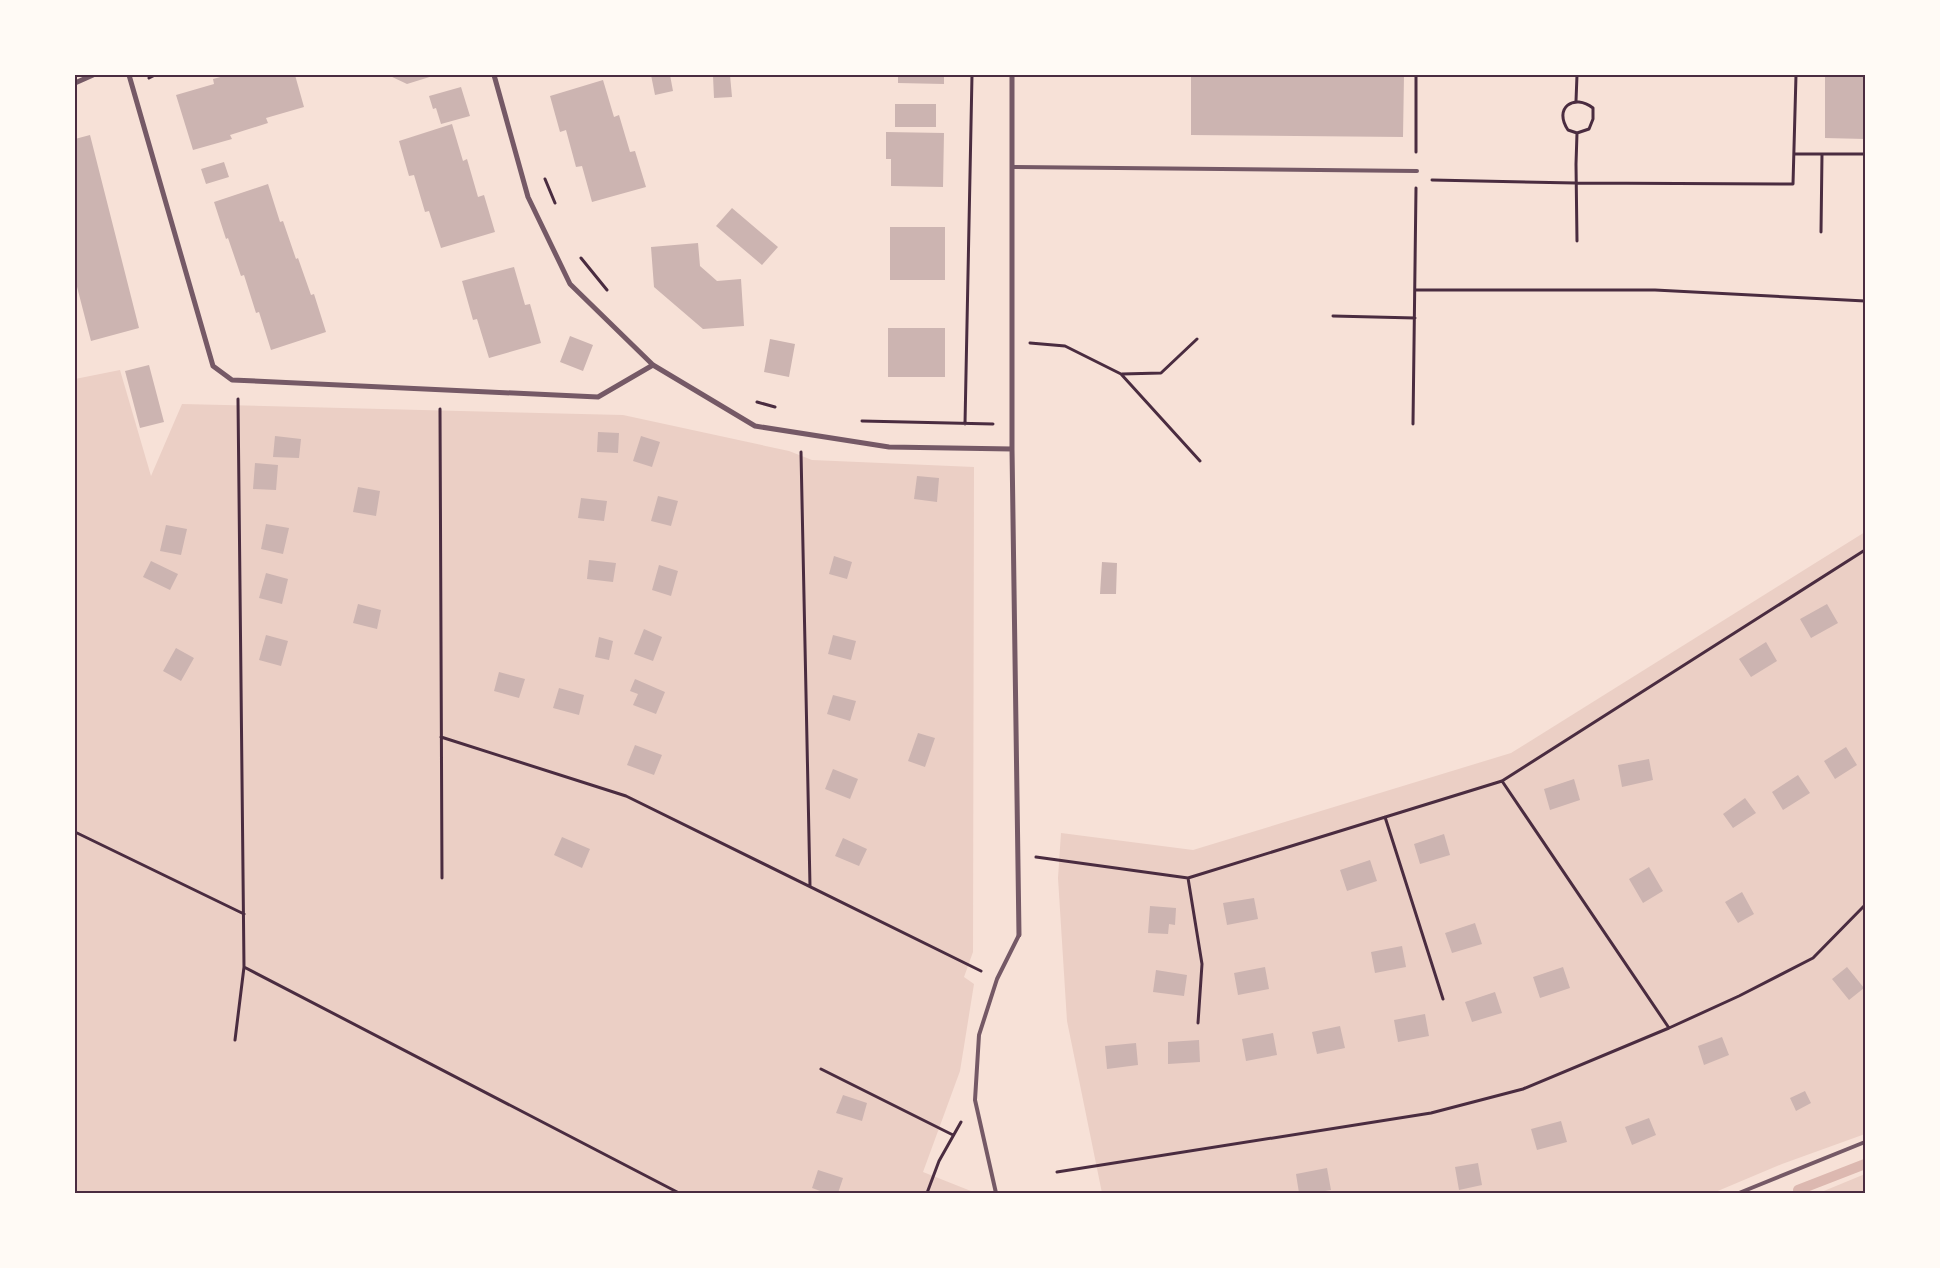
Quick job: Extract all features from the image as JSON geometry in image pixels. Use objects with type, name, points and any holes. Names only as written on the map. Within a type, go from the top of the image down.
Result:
[{"type":"street","points":[[75,83],[93,75]]},
{"type":"street","points":[[129,75],[213,366],[232,380],[598,397],[652,365]]},
{"type":"street","points":[[494,75],[528,197],[570,284],[652,365],[755,426],[889,447],[1012,448]]},
{"type":"street","points":[[1012,75],[1012,448],[1019,935]]},
{"type":"lane","points":[[1012,167],[1416,171]]},
{"type":"lane","points":[[996,1193],[975,1100],[979,1035],[997,979],[1019,935]]},
{"type":"lane","points":[[1739,1193],[1865,1142]]},
{"type":"path","points":[[964,424],[972,75]]},
{"type":"path","points":[[1413,424],[1416,75]]},
{"type":"path","points":[[1576,102],[1577,75]]},
{"type":"path","points":[[1416,180],[1793,184],[1796,75]]},
{"type":"path","points":[[1586,102],[1593,108],[1592,120],[1589,129],[1577,133],[1568,130],[1563,117],[1563,110],[1566,105],[1586,102]]},
{"type":"path","points":[[1577,133],[1577,241]]},
{"type":"path","points":[[1795,154],[1865,154]]},
{"type":"path","points":[[1821,232],[1822,154]]},
{"type":"path","points":[[543,172],[556,206]]},
{"type":"path","points":[[579,256],[608,292]]},
{"type":"path","points":[[1415,290],[1655,290],[1865,300]]},
{"type":"path","points":[[1334,316],[1414,318]]},
{"type":"path","points":[[1121,374],[1161,373],[1197,339]]},
{"type":"path","points":[[1012,341],[1065,346],[1121,374],[1200,461]]},
{"type":"path","points":[[234,1040],[244,967],[238,380]]},
{"type":"path","points":[[440,390],[442,878]]},
{"type":"path","points":[[754,401],[762,405],[779,408]]},
{"type":"path","points":[[860,421],[1012,424]]},
{"type":"path","points":[[801,433],[810,886]]},
{"type":"path","points":[[1018,854],[1188,878],[1502,782],[1865,550]]},
{"type":"path","points":[[441,737],[626,796],[997,979]]},
{"type":"path","points":[[1502,782],[1669,1028]]},
{"type":"path","points":[[1385,817],[1443,999]]},
{"type":"path","points":[[75,832],[244,914]]},
{"type":"path","points":[[1188,878],[1202,964],[1198,1022]]},
{"type":"path","points":[[1057,1172],[1431,1113],[1523,1090],[1669,1028],[1739,996],[1813,958],[1865,905]]},
{"type":"path","points":[[244,967],[679,1193]]},
{"type":"path","points":[[821,1069],[953,1135]]},
{"type":"path","points":[[927,1193],[939,1161],[975,1100]]},
{"type":"shaded area","points":[[120,370],[151,476],[182,404],[623,415],[789,451],[812,460],[974,467],[973,952],[964,977],[974,984],[960,1071],[923,1172],[976,1193],[75,1193],[75,379]]},
{"type":"shaded area","points":[[1865,532],[1865,1134],[1782,1164],[1713,1193],[1102,1193],[1067,1021],[1058,878],[1061,833],[1193,850],[1511,753]]},
{"type":"shaded area","points":[[1865,1174],[1865,1193],[1819,1193]]},
{"type":"building","points":[[228,75],[295,75],[304,107],[266,118],[268,123],[230,135],[232,139],[193,150],[176,95],[214,84],[213,79]]},
{"type":"building","points":[[388,75],[436,75],[407,84]]},
{"type":"building","points":[[651,75],[670,75],[673,91],[655,95]]},
{"type":"building","points":[[730,75],[732,97],[714,98],[713,76]]},
{"type":"building","points":[[898,75],[944,75],[944,84],[898,83]]},
{"type":"building","points":[[1191,75],[1404,75],[1403,137],[1191,135]]},
{"type":"building","points":[[1825,75],[1865,75],[1865,139],[1825,138]]},
{"type":"building","points":[[603,80],[614,117],[619,115],[630,152],[635,151],[646,187],[592,202],[582,166],[576,167],[566,130],[560,132],[550,96]]},
{"type":"building","points":[[461,87],[470,116],[441,124],[436,108],[433,109],[429,96]]},
{"type":"building","points":[[895,104],[936,104],[936,127],[895,127]]},
{"type":"building","points":[[452,124],[463,161],[467,159],[478,197],[484,195],[495,232],[441,248],[429,211],[425,212],[414,175],[409,176],[399,141]]},
{"type":"building","points":[[886,132],[944,133],[943,187],[891,186],[891,159],[886,159]]},
{"type":"building","points":[[90,135],[139,328],[91,341],[75,279],[75,139]]},
{"type":"building","points":[[224,162],[229,177],[206,184],[201,169]]},
{"type":"building","points":[[268,184],[280,222],[283,221],[311,295],[314,294],[326,332],[271,350],[259,312],[256,313],[244,275],[241,276],[214,202]]},
{"type":"building","points":[[732,208],[778,247],[762,265],[716,226]]},
{"type":"building","points":[[890,227],[945,227],[945,280],[890,280]]},
{"type":"building","points":[[698,243],[700,266],[717,281],[741,279],[744,326],[703,329],[654,287],[651,247]]},
{"type":"building","points":[[514,267],[525,305],[530,304],[541,343],[489,358],[477,319],[473,320],[462,281]]},
{"type":"building","points":[[888,328],[945,328],[945,377],[888,377]]},
{"type":"building","points":[[570,336],[593,345],[583,371],[560,362]]},
{"type":"building","points":[[770,339],[795,344],[789,377],[764,372]]},
{"type":"building","points":[[149,365],[164,422],[140,428],[125,371]]},
{"type":"building","points":[[598,432],[619,433],[618,453],[597,452]]},
{"type":"building","points":[[275,436],[301,439],[299,458],[273,457]]},
{"type":"building","points":[[641,436],[660,442],[652,467],[633,461]]},
{"type":"building","points":[[255,463],[278,465],[276,490],[253,489]]},
{"type":"building","points":[[917,476],[939,478],[937,502],[914,499]]},
{"type":"building","points":[[358,487],[380,491],[376,516],[353,512]]},
{"type":"building","points":[[658,496],[678,501],[671,526],[651,521]]},
{"type":"building","points":[[581,498],[607,501],[604,521],[578,518]]},
{"type":"building","points":[[266,524],[289,528],[283,554],[261,549]]},
{"type":"building","points":[[166,525],[187,529],[181,555],[160,551]]},
{"type":"building","points":[[834,556],[852,562],[847,579],[829,574]]},
{"type":"building","points":[[589,560],[616,563],[613,582],[587,579]]},
{"type":"building","points":[[151,561],[178,574],[170,590],[143,577]]},
{"type":"building","points":[[1102,562],[1117,563],[1116,594],[1100,594]]},
{"type":"building","points":[[659,565],[678,571],[671,596],[652,590]]},
{"type":"building","points":[[266,573],[288,579],[282,604],[259,598]]},
{"type":"building","points":[[358,604],[381,610],[377,629],[353,623]]},
{"type":"building","points":[[1827,604],[1838,623],[1811,638],[1800,619]]},
{"type":"building","points":[[644,629],[662,637],[653,661],[634,654]]},
{"type":"building","points":[[266,635],[288,641],[281,666],[259,660]]},
{"type":"building","points":[[833,635],[856,641],[851,660],[828,654]]},
{"type":"building","points":[[599,637],[613,641],[609,660],[595,657]]},
{"type":"building","points":[[1766,642],[1777,661],[1751,677],[1739,659]]},
{"type":"building","points":[[176,648],[194,658],[181,681],[163,671]]},
{"type":"building","points":[[499,672],[525,679],[519,698],[494,691]]},
{"type":"building","points":[[635,679],[665,692],[656,714],[633,705],[638,694],[630,691]]},
{"type":"building","points":[[559,688],[584,695],[579,715],[553,708]]},
{"type":"building","points":[[833,695],[856,701],[850,721],[827,714]]},
{"type":"building","points":[[918,733],[935,738],[925,767],[908,761]]},
{"type":"building","points":[[635,745],[662,755],[654,775],[627,765]]},
{"type":"building","points":[[1846,747],[1857,765],[1835,779],[1824,761]]},
{"type":"building","points":[[1649,759],[1653,780],[1622,787],[1618,765]]},
{"type":"building","points":[[833,769],[858,779],[850,799],[825,789]]},
{"type":"building","points":[[1798,775],[1810,793],[1783,810],[1772,792]]},
{"type":"building","points":[[1574,779],[1580,800],[1550,810],[1544,789]]},
{"type":"building","points":[[1745,798],[1756,813],[1733,828],[1723,814]]},
{"type":"building","points":[[1444,834],[1450,855],[1420,864],[1414,844]]},
{"type":"building","points":[[562,837],[590,849],[582,868],[554,855]]},
{"type":"building","points":[[843,838],[867,849],[859,866],[835,856]]},
{"type":"building","points":[[1370,860],[1377,881],[1347,891],[1340,870]]},
{"type":"building","points":[[1649,867],[1663,891],[1643,903],[1629,879]]},
{"type":"building","points":[[1742,892],[1754,914],[1738,923],[1725,902]]},
{"type":"building","points":[[1254,898],[1258,919],[1227,925],[1223,903]]},
{"type":"building","points":[[1150,906],[1176,908],[1175,925],[1169,924],[1168,934],[1148,933]]},
{"type":"building","points":[[1475,923],[1482,944],[1452,953],[1445,933]]},
{"type":"building","points":[[1402,946],[1406,967],[1375,973],[1371,952]]},
{"type":"building","points":[[1265,967],[1269,989],[1238,995],[1234,973]]},
{"type":"building","points":[[1563,967],[1570,988],[1540,998],[1533,977]]},
{"type":"building","points":[[1847,967],[1864,988],[1849,1000],[1832,979]]},
{"type":"building","points":[[1156,970],[1187,975],[1184,996],[1153,992]]},
{"type":"building","points":[[1495,992],[1502,1013],[1472,1022],[1465,1002]]},
{"type":"building","points":[[1425,1014],[1429,1036],[1398,1042],[1394,1020]]},
{"type":"building","points":[[1340,1026],[1345,1048],[1317,1054],[1312,1032]]},
{"type":"building","points":[[1273,1033],[1277,1055],[1246,1061],[1242,1039]]},
{"type":"building","points":[[1722,1037],[1729,1055],[1704,1065],[1698,1046]]},
{"type":"building","points":[[1199,1040],[1200,1062],[1168,1064],[1168,1042]]},
{"type":"building","points":[[1136,1043],[1138,1065],[1107,1069],[1105,1046]]},
{"type":"building","points":[[1805,1091],[1811,1103],[1796,1111],[1790,1098]]},
{"type":"building","points":[[843,1095],[867,1103],[862,1121],[836,1113]]},
{"type":"building","points":[[1649,1118],[1656,1135],[1632,1145],[1625,1127]]},
{"type":"building","points":[[1561,1121],[1567,1142],[1537,1150],[1531,1129]]},
{"type":"building","points":[[1478,1163],[1482,1185],[1459,1190],[1455,1167]]},
{"type":"building","points":[[1327,1168],[1331,1190],[1299,1193],[1296,1174]]},
{"type":"building","points":[[818,1170],[843,1178],[838,1193],[826,1193],[812,1188]]},
{"type":"waterway","points":[[1798,1190],[1865,1164]]}]
